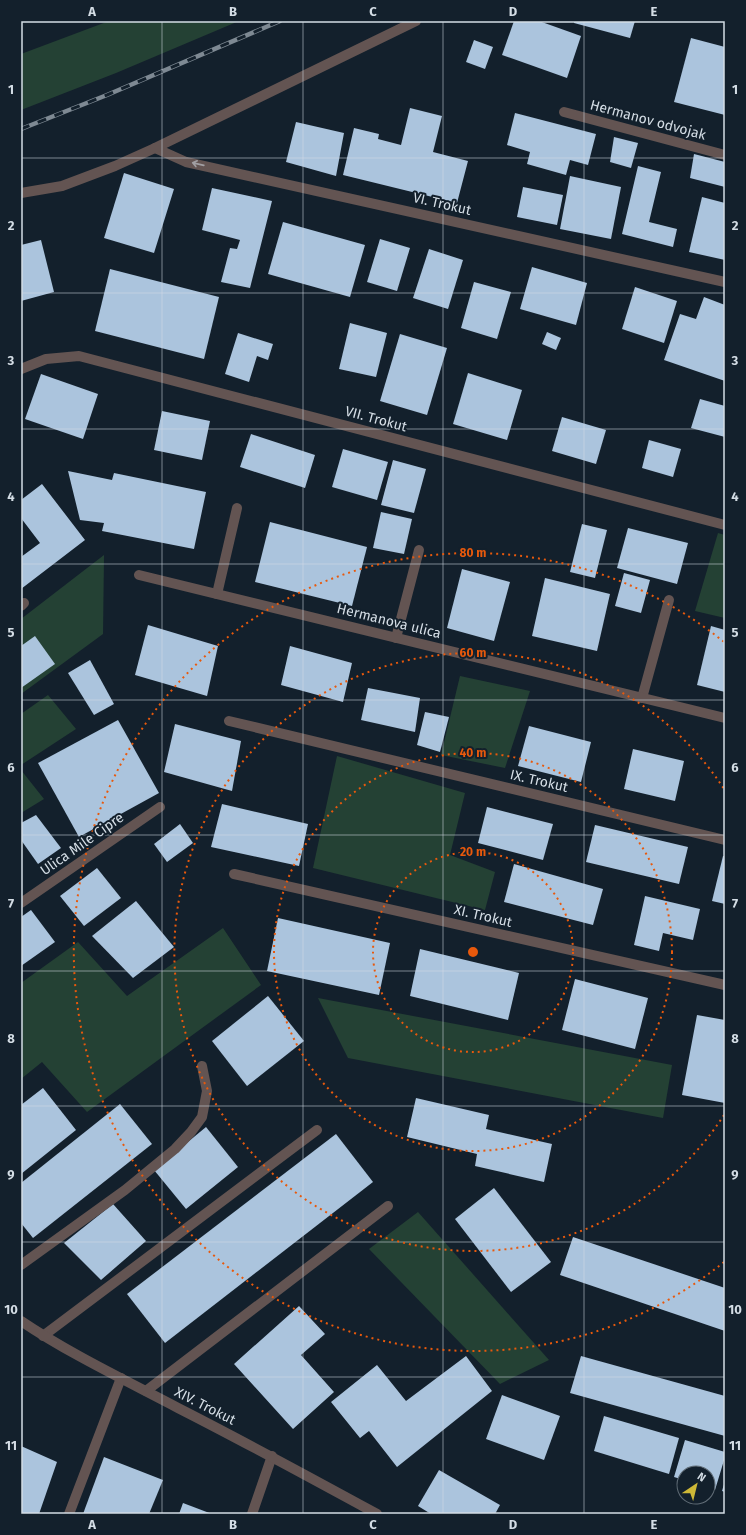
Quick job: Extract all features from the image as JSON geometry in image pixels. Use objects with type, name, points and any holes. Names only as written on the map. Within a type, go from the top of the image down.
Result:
[{"type":"street","points":[[21,193],[62,186],[115,166],[416,21]]},
{"type":"street","name":"Hermanov odvojak","points":[[564,112],[725,155]]},
{"type":"street","name":"VI. Trokut","points":[[155,148],[186,162],[725,282]]},
{"type":"street","name":"VII. Trokut","points":[[21,369],[46,359],[79,356],[725,525]]},
{"type":"street","points":[[217,594],[237,508]]},
{"type":"street","points":[[396,638],[420,550]]},
{"type":"street","name":"Hermanova ulica","points":[[139,575],[725,718]]},
{"type":"street","points":[[642,698],[670,600]]},
{"type":"street","name":"IX. Trokut","points":[[230,721],[725,840]]},
{"type":"street","name":"Ulica Mile Cipre","points":[[21,903],[160,807]]},
{"type":"street","name":"XI. Trokut","points":[[234,874],[725,985]]},
{"type":"street","points":[[21,1264],[124,1190],[175,1149],[191,1132],[202,1117],[207,1091],[202,1066]]},
{"type":"street","points":[[43,1336],[317,1130]]},
{"type":"street","points":[[146,1391],[388,1206]]},
{"type":"street","name":"XIV. Trokut","points":[[21,1321],[43,1336],[272,1456],[377,1514]]},
{"type":"street","points":[[69,1514],[121,1378]]},
{"type":"street","points":[[252,1514],[272,1456]]},
{"type":"green space","points":[[109,21],[239,21],[116,73],[21,110],[21,54]]},
{"type":"green space","points":[[718,533],[725,535],[725,618],[695,611]]},
{"type":"green space","points":[[104,555],[103,634],[21,694],[21,619]]},
{"type":"green space","points":[[460,676],[530,691],[505,768],[441,755]]},
{"type":"green space","points":[[48,695],[76,729],[21,765],[21,714]]},
{"type":"green space","points":[[337,756],[465,793],[450,855],[495,872],[485,910],[313,868]]},
{"type":"green space","points":[[21,770],[44,799],[21,813]]},
{"type":"green space","points":[[223,928],[261,985],[87,1112],[42,1062],[21,1079],[21,983],[78,942],[127,996]]},
{"type":"green space","points":[[318,998],[672,1065],[663,1118],[348,1058]]},
{"type":"green space","points":[[418,1212],[549,1360],[500,1384],[369,1249]]},
{"type":"building","points":[[514,21],[539,21],[581,36],[567,78],[502,55]]},
{"type":"building","points":[[574,21],[635,21],[630,38],[574,23]]},
{"type":"building","points":[[691,38],[725,47],[725,115],[674,102]]},
{"type":"building","points":[[474,40],[493,47],[485,69],[466,62]]},
{"type":"building","points":[[410,108],[442,116],[433,152],[468,161],[457,203],[343,175],[354,128],[379,134],[378,139],[401,145]]},
{"type":"building","points":[[515,113],[596,134],[588,165],[570,160],[566,175],[527,164],[530,152],[507,145]]},
{"type":"building","points":[[296,122],[344,133],[336,176],[286,162]]},
{"type":"building","points":[[614,137],[638,143],[631,168],[610,162]]},
{"type":"building","points":[[694,154],[725,162],[725,187],[690,178]]},
{"type":"building","points":[[638,166],[661,172],[649,222],[677,229],[673,247],[622,234]]},
{"type":"building","points":[[124,173],[174,189],[154,253],[104,238]]},
{"type":"building","points":[[570,176],[621,187],[611,239],[560,229]]},
{"type":"building","points":[[523,187],[563,195],[557,225],[517,217]]},
{"type":"building","points":[[212,188],[272,201],[250,288],[221,282],[230,248],[237,249],[240,240],[202,230]]},
{"type":"building","points":[[702,197],[725,203],[725,260],[689,252]]},
{"type":"building","points":[[283,222],[365,245],[350,297],[268,274]]},
{"type":"building","points":[[380,239],[410,248],[397,291],[367,282]]},
{"type":"building","points":[[41,240],[54,292],[21,301],[21,245]]},
{"type":"building","points":[[429,249],[463,260],[448,309],[413,298]]},
{"type":"building","points":[[532,267],[587,283],[576,325],[520,309]]},
{"type":"building","points":[[110,269],[219,297],[204,359],[95,331]]},
{"type":"building","points":[[474,282],[511,292],[497,339],[461,328]]},
{"type":"building","points":[[635,287],[677,301],[664,343],[622,329]]},
{"type":"building","points":[[704,297],[725,305],[725,381],[664,360],[680,314],[696,319]]},
{"type":"building","points":[[350,323],[387,333],[376,377],[339,369]]},
{"type":"building","points":[[547,332],[561,338],[556,350],[542,344]]},
{"type":"building","points":[[238,333],[273,344],[268,360],[257,356],[249,382],[225,374]]},
{"type":"building","points":[[400,334],[447,348],[427,415],[380,401]]},
{"type":"building","points":[[468,373],[522,390],[507,440],[453,424]]},
{"type":"building","points":[[41,374],[98,394],[83,439],[25,419]]},
{"type":"building","points":[[700,399],[725,406],[725,437],[691,428]]},
{"type":"building","points":[[162,411],[210,421],[202,460],[154,450]]},
{"type":"building","points":[[562,417],[606,430],[596,464],[552,451]]},
{"type":"building","points":[[251,434],[315,455],[305,488],[240,467]]},
{"type":"building","points":[[649,440],[681,449],[673,477],[642,468]]},
{"type":"building","points":[[343,449],[388,462],[377,500],[332,487]]},
{"type":"building","points":[[393,460],[426,469],[414,513],[381,505]]},
{"type":"building","points":[[68,471],[112,480],[114,473],[206,492],[194,549],[102,531],[104,523],[80,520]]},
{"type":"building","points":[[42,484],[85,540],[21,589],[21,557],[40,543],[21,518],[21,500]]},
{"type":"building","points":[[381,512],[412,519],[404,554],[373,548]]},
{"type":"building","points":[[270,522],[367,547],[352,606],[255,582]]},
{"type":"building","points":[[582,524],[607,530],[595,578],[570,572]]},
{"type":"building","points":[[628,528],[688,543],[677,584],[617,568]]},
{"type":"building","points":[[462,569],[510,582],[494,641],[447,628]]},
{"type":"building","points":[[624,573],[650,580],[641,613],[615,606]]},
{"type":"building","points":[[545,578],[610,594],[597,651],[532,636]]},
{"type":"building","points":[[148,625],[218,646],[207,696],[135,675]]},
{"type":"building","points":[[711,626],[725,630],[725,692],[697,685]]},
{"type":"building","points":[[35,636],[55,664],[21,688],[21,646]]},
{"type":"building","points":[[290,646],[352,663],[343,702],[281,685]]},
{"type":"building","points":[[90,660],[114,704],[94,715],[68,673]]},
{"type":"building","points":[[368,688],[420,698],[415,732],[361,720]]},
{"type":"building","points":[[425,712],[449,717],[440,752],[417,745]]},
{"type":"building","points":[[118,720],[159,793],[79,837],[38,763]]},
{"type":"building","points":[[175,724],[241,741],[232,791],[164,772]]},
{"type":"building","points":[[529,726],[591,742],[581,782],[518,766]]},
{"type":"building","points":[[633,749],[684,761],[675,801],[624,789]]},
{"type":"building","points":[[222,804],[308,824],[299,866],[211,847]]},
{"type":"building","points":[[487,807],[553,824],[543,860],[478,843]]},
{"type":"building","points":[[36,815],[61,848],[38,864],[21,840],[21,823]]},
{"type":"building","points":[[180,824],[193,843],[167,862],[154,844]]},
{"type":"building","points":[[595,825],[688,847],[679,884],[586,862]]},
{"type":"building","points":[[723,856],[725,856],[725,904],[712,901]]},
{"type":"building","points":[[514,864],[603,889],[593,925],[504,902]]},
{"type":"building","points":[[97,868],[121,898],[84,926],[60,896]]},
{"type":"building","points":[[645,896],[700,909],[693,940],[663,933],[659,951],[634,945]]},
{"type":"building","points":[[136,901],[174,947],[133,978],[92,936]]},
{"type":"building","points":[[31,910],[55,942],[21,966],[21,917]]},
{"type":"building","points":[[278,918],[390,943],[379,995],[267,971]]},
{"type":"building","points":[[420,949],[519,973],[508,1020],[410,996]]},
{"type":"building","points":[[575,979],[648,998],[635,1049],[562,1030]]},
{"type":"building","points":[[268,996],[304,1041],[247,1086],[212,1041]]},
{"type":"building","points":[[697,1015],[725,1020],[725,1103],[682,1095]]},
{"type":"building","points":[[43,1088],[76,1130],[21,1174],[21,1105]]},
{"type":"building","points":[[416,1098],[489,1115],[486,1129],[552,1144],[544,1182],[475,1166],[477,1154],[407,1137]]},
{"type":"building","points":[[120,1104],[152,1144],[33,1238],[21,1223],[21,1183]]},
{"type":"building","points":[[206,1127],[238,1167],[186,1209],[154,1170]]},
{"type":"building","points":[[336,1134],[373,1182],[165,1343],[127,1294]]},
{"type":"building","points":[[494,1188],[551,1262],[511,1292],[455,1219]]},
{"type":"building","points":[[113,1204],[146,1241],[101,1280],[64,1243]]},
{"type":"building","points":[[573,1237],[725,1288],[725,1331],[560,1275]]},
{"type":"building","points":[[299,1306],[325,1334],[301,1355],[334,1392],[293,1429],[234,1364]]},
{"type":"building","points":[[466,1356],[492,1391],[397,1467],[369,1431],[360,1438],[331,1402],[377,1365],[406,1401]]},
{"type":"building","points":[[581,1356],[725,1396],[725,1436],[570,1393]]},
{"type":"building","points":[[502,1395],[560,1416],[544,1460],[486,1439]]},
{"type":"building","points":[[604,1416],[679,1438],[669,1474],[594,1451]]},
{"type":"building","points":[[685,1440],[725,1452],[725,1457],[716,1487],[716,1465],[678,1465]]},
{"type":"building","points":[[21,1446],[57,1462],[39,1514],[21,1514]]},
{"type":"building","points":[[104,1457],[163,1480],[149,1514],[83,1514]]},
{"type":"building","points":[[439,1470],[500,1505],[495,1514],[431,1514],[418,1506]]},
{"type":"building","points":[[725,1481],[725,1492],[722,1491]]},
{"type":"building","points":[[183,1503],[212,1514],[179,1514]]},
{"type":"railway","points":[[21,129],[107,95],[280,21]]}]
